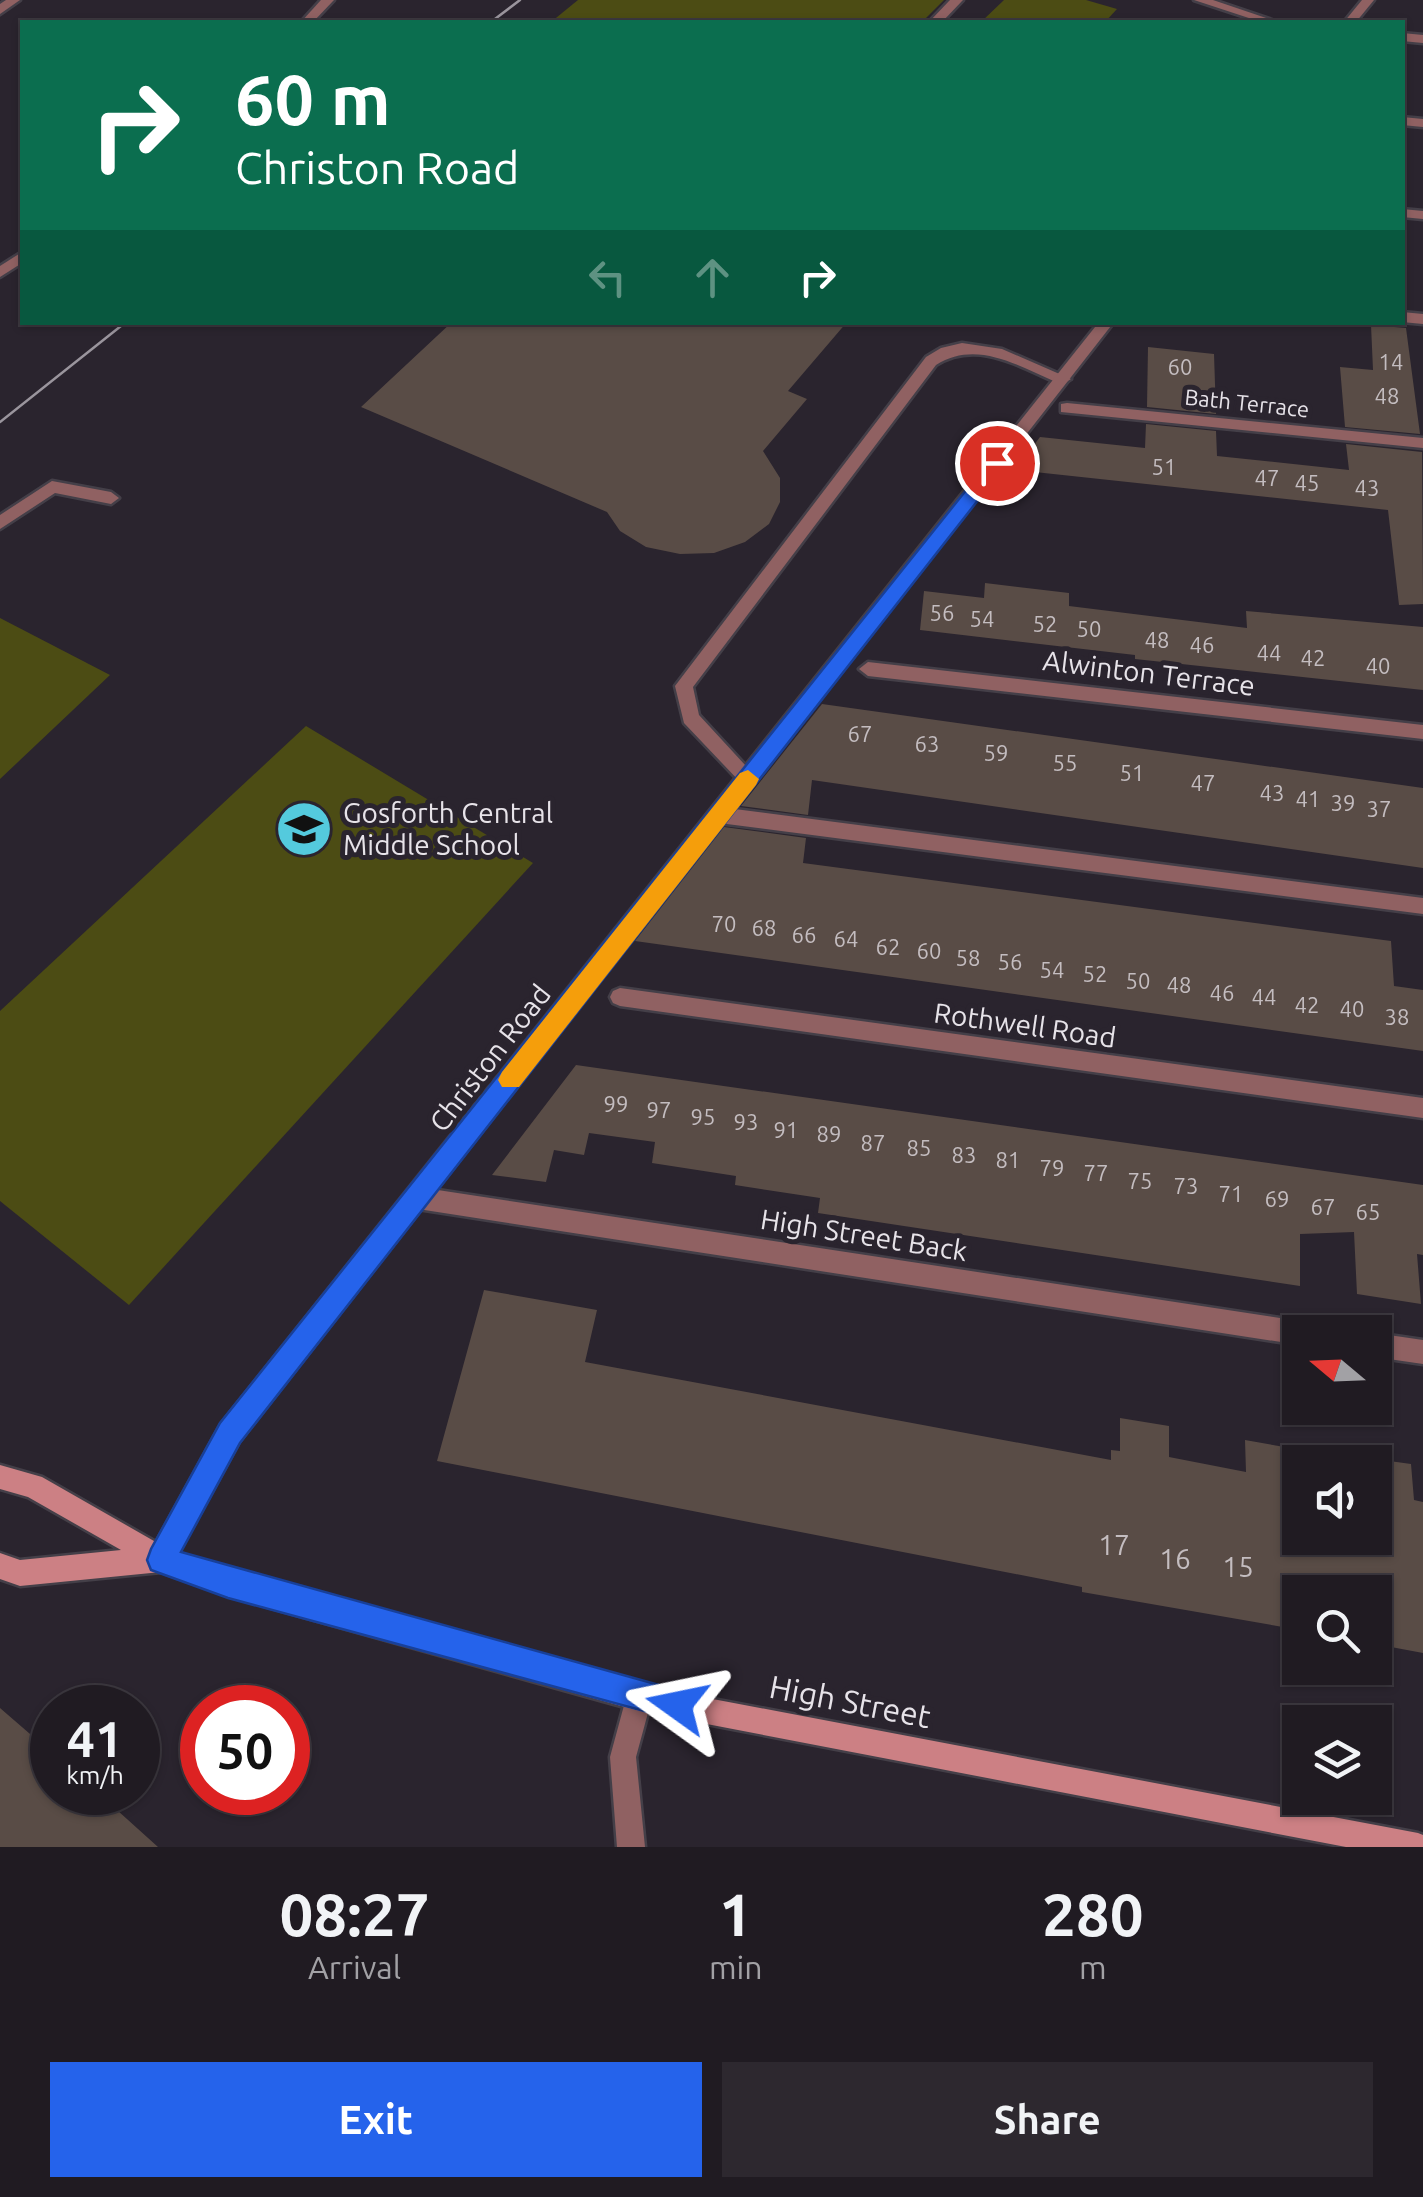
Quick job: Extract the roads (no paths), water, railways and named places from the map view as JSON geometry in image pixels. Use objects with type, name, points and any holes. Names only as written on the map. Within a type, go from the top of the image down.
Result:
[{"type":"main road","name":"High Street","points":[[0,1477],[32,1486],[161,1560],[228,1583],[639,1698],[1418,1847]]},
{"type":"main road","name":"High Street","points":[[0,1566],[20,1573],[161,1560]]},
{"type":"street","points":[[0,10],[14,0]]},
{"type":"street","points":[[309,20],[328,0]]},
{"type":"street","points":[[937,20],[957,0]]},
{"type":"street","points":[[1200,0],[1265,20]]},
{"type":"street","points":[[1352,20],[1368,0]]},
{"type":"street","points":[[0,273],[20,258]]},
{"type":"street","name":"Christon Road","points":[[161,1560],[230,1433],[1105,325]]},
{"type":"street","points":[[748,778],[690,718],[684,686],[931,360],[943,350],[978,348],[1063,380]]},
{"type":"street","name":"Bath Terrace","points":[[1068,408],[1423,443]]},
{"type":"street","points":[[0,524],[52,487],[111,498]]},
{"type":"street","name":"Alwinton Terrace","points":[[868,669],[1423,732]]},
{"type":"street","points":[[719,814],[1423,906]]},
{"type":"street","name":"Rothwell Road","points":[[620,997],[1423,1108]]},
{"type":"street","name":"High Street Back","points":[[418,1198],[1282,1330]]},
{"type":"street","points":[[1392,1347],[1423,1352]]},
{"type":"street","points":[[631,1847],[623,1757],[639,1698]]},
{"type":"tram line","points":[[494,20],[520,0]]},
{"type":"tram line","points":[[0,422],[122,325]]},
{"type":"place","name":"Gosforth Central Middle School","points":[[304,829]]}]
